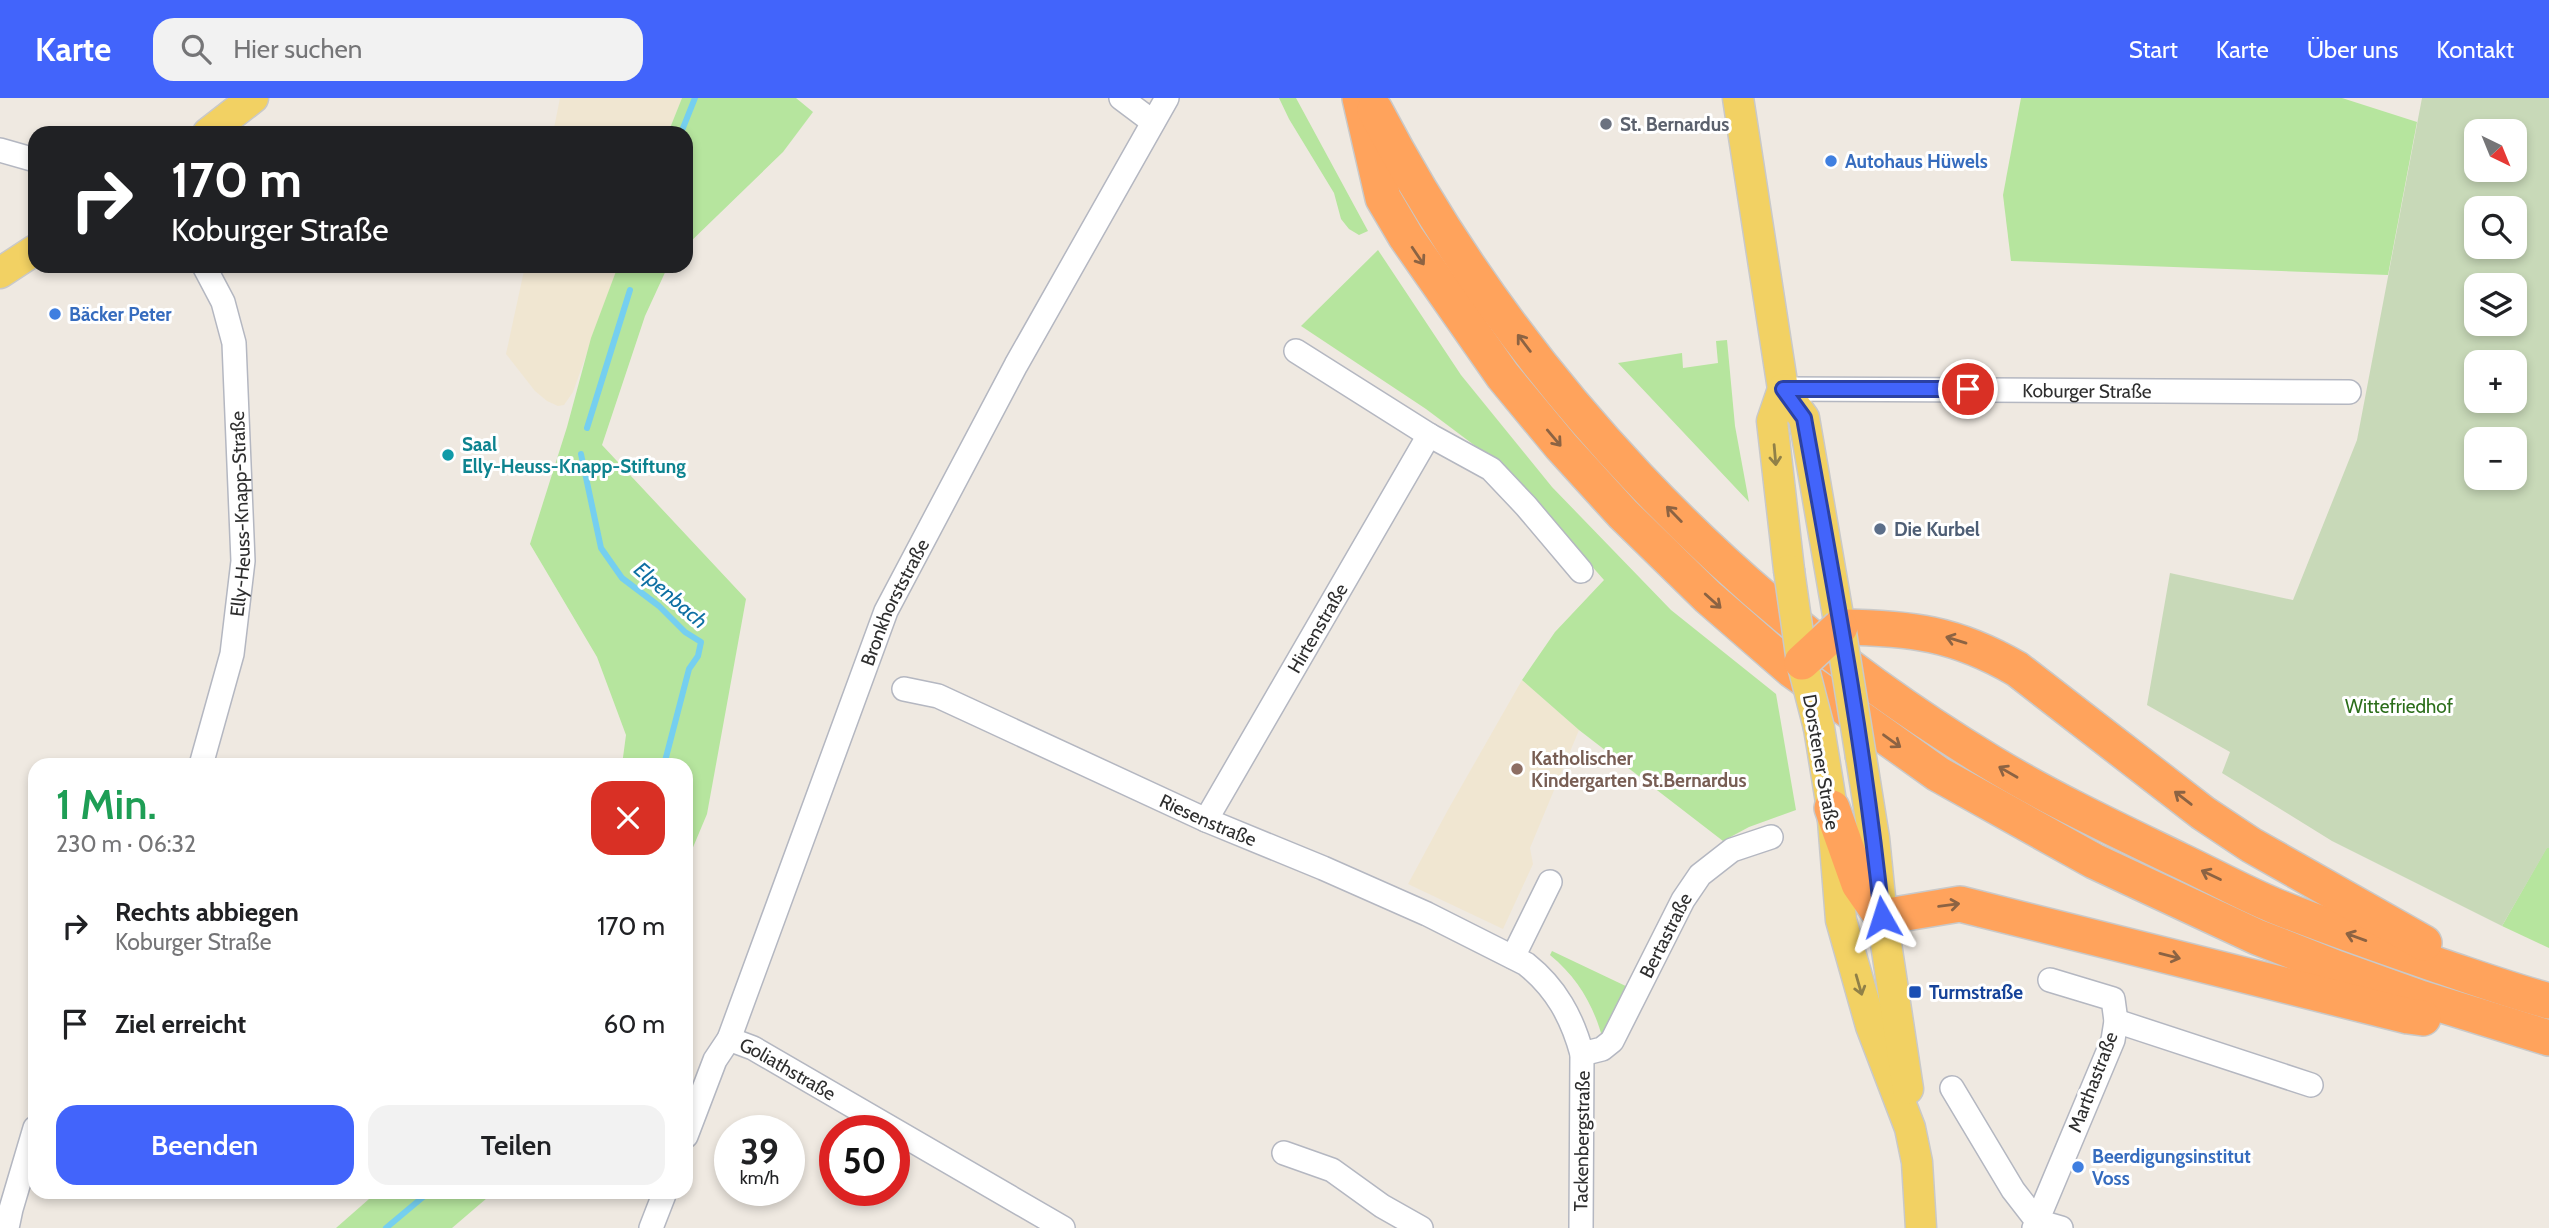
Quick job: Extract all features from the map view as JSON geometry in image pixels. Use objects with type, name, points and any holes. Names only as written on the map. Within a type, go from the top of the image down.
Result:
[{"type":"highway","points":[[1360,98],[1383,198],[1405,237],[1503,376],[1561,446],[1623,514],[1708,597],[1792,670],[1938,774],[2094,861],[2268,941],[2420,998],[2549,1038]]},
{"type":"highway","points":[[1368,98],[1469,267],[1536,359],[1608,445],[1690,530],[1789,621],[1843,663],[1920,718],[2061,803],[2272,905],[2352,936],[2549,1001]]},
{"type":"highway","points":[[1802,662],[1840,627],[1921,631],[1960,641],[1988,652],[2017,669],[2203,813],[2251,845],[2334,894],[2514,990]]},
{"type":"highway","points":[[1832,807],[1859,884],[1882,917],[1960,904],[2408,1016],[2503,1024]]},
{"type":"main road","points":[[217,126],[253,98]]},
{"type":"main road","name":"Dorstener Straße","points":[[1738,98],[1783,389],[1804,418],[1840,627],[1874,838],[1882,917],[1906,1078],[1921,1228]]},
{"type":"main road","points":[[0,273],[28,255]]},
{"type":"main road","name":"Dorstener Straße","points":[[1783,389],[1772,421],[1802,662],[1819,728],[1832,807],[1841,920],[1871,1026],[1910,1128]]},
{"type":"street","points":[[1121,98],[1153,122]]},
{"type":"street","name":"Bronkhorststraße","points":[[693,1118],[715,1060],[729,1039],[886,611],[1016,365],[1167,98]]},
{"type":"street","points":[[0,150],[28,158]]},
{"type":"street","name":"Elly-Heuss-Knapp-Straße","points":[[203,758],[232,654],[243,561],[234,342],[223,302],[208,273]]},
{"type":"street","points":[[1296,351],[1429,435],[1491,470],[1526,506],[1581,571]]},
{"type":"street","name":"Koburger Straße","points":[[1783,389],[2348,392]]},
{"type":"street","name":"Hirtenstraße","points":[[1206,820],[1429,435]]},
{"type":"street","name":"Riesenstraße","points":[[904,689],[948,701],[1206,820],[1427,914],[1513,957],[1540,975],[1566,1008],[1583,1054]]},
{"type":"street","name":"Bertastraße","points":[[1583,1054],[1602,1049],[1612,1041],[1683,900],[1700,875],[1732,850],[1771,837]]},
{"type":"street","points":[[1513,957],[1550,882]]},
{"type":"street","name":"Marthastraße","points":[[2036,1225],[2113,1040],[2116,1021],[2113,999],[2050,980]]},
{"type":"street","name":"Marthastraße","points":[[2116,1021],[2311,1086]]},
{"type":"street","name":"Goliathstraße","points":[[729,1039],[752,1048],[1063,1228]]},
{"type":"street","name":"Tackenbergstraße","points":[[1581,1228],[1583,1054]]},
{"type":"street","points":[[1952,1088],[2036,1225],[2061,1228]]},
{"type":"street","points":[[7,1228],[28,1152]]},
{"type":"street","points":[[1284,1153],[1332,1170],[1382,1206],[1421,1228]]},
{"type":"street","points":[[651,1228],[662,1199]]},
{"type":"shaded area","points":[[560,98],[682,98],[671,126],[554,126]]},
{"type":"shaded area","points":[[523,273],[616,273],[573,392],[564,405],[558,406],[547,401],[535,391],[506,354]]},
{"type":"shaded area","name":"Katholischer Kindergarten St.Bernardus","points":[[1522,680],[1579,730],[1530,848],[1533,864],[1503,929],[1408,884]]},
{"type":"green space","points":[[682,98],[796,98],[813,112],[783,152],[693,239],[693,126],[671,126]]},
{"type":"green space","points":[[1279,98],[1296,98],[1368,231],[1359,235],[1349,229],[1341,219],[1334,193]]},
{"type":"green space","points":[[2021,98],[2342,98],[2417,122],[2388,275],[2011,261],[2003,195]]},
{"type":"green space","name":"Wittefriedhof","points":[[2422,98],[2549,98],[2549,848],[2502,926],[2332,841],[2222,773],[2230,752],[2147,705],[2170,573],[2293,600],[2357,440]]},
{"type":"green space","points":[[1378,250],[1461,375],[1552,487],[1671,610],[1776,694],[1796,810],[1749,827],[1723,841],[1579,730],[1522,680],[1555,632],[1604,580],[1506,469],[1426,409],[1301,326]]},
{"type":"green space","points":[[615,273],[665,273],[645,316],[602,445],[746,599],[707,814],[693,847],[693,758],[623,758],[626,735],[597,657],[530,544],[567,427],[591,338]]},
{"type":"green space","points":[[1727,340],[1735,426],[1749,502],[1618,363],[1682,353],[1683,368],[1718,363],[1716,341]]},
{"type":"green space","points":[[2547,847],[2549,848],[2549,948],[2502,926]]},
{"type":"green space","points":[[1552,951],[1632,989],[1603,1040],[1584,993],[1569,973],[1550,955]]},
{"type":"green space","points":[[369,1199],[486,1199],[452,1228],[336,1228]]},
{"type":"waterway","name":"Elpenbach","points":[[684,126],[695,98]]},
{"type":"waterway","name":"Elpenbach","points":[[587,428],[630,290]]},
{"type":"waterway","name":"Elpenbach","points":[[581,454],[601,548],[622,578],[659,606],[685,632],[701,642],[698,656],[689,669],[666,758]]},
{"type":"waterway","name":"Elpenbach","points":[[386,1228],[421,1199]]},
{"type":"place","name":"St. Bernardus","points":[[1606,124]]},
{"type":"place","name":"Autohaus Hüwels","points":[[1831,161]]},
{"type":"place","name":"Bäcker Peter","points":[[55,314]]},
{"type":"place","name":"Saal Elly-Heuss-Knapp-Stiftung","points":[[448,455]]},
{"type":"place","name":"Die Kurbel","points":[[1880,529]]},
{"type":"place","name":"Katholischer Kindergarten St.Bernardus","points":[[1517,769]]},
{"type":"place","name":"Turmstraße","points":[[1915,992]]},
{"type":"place","name":"Beerdigungsinstitut Voss","points":[[2078,1167]]},
{"type":"route","points":[[1882,917],[1874,838],[1835,589],[1804,418],[1783,389],[1968,389]]}]
